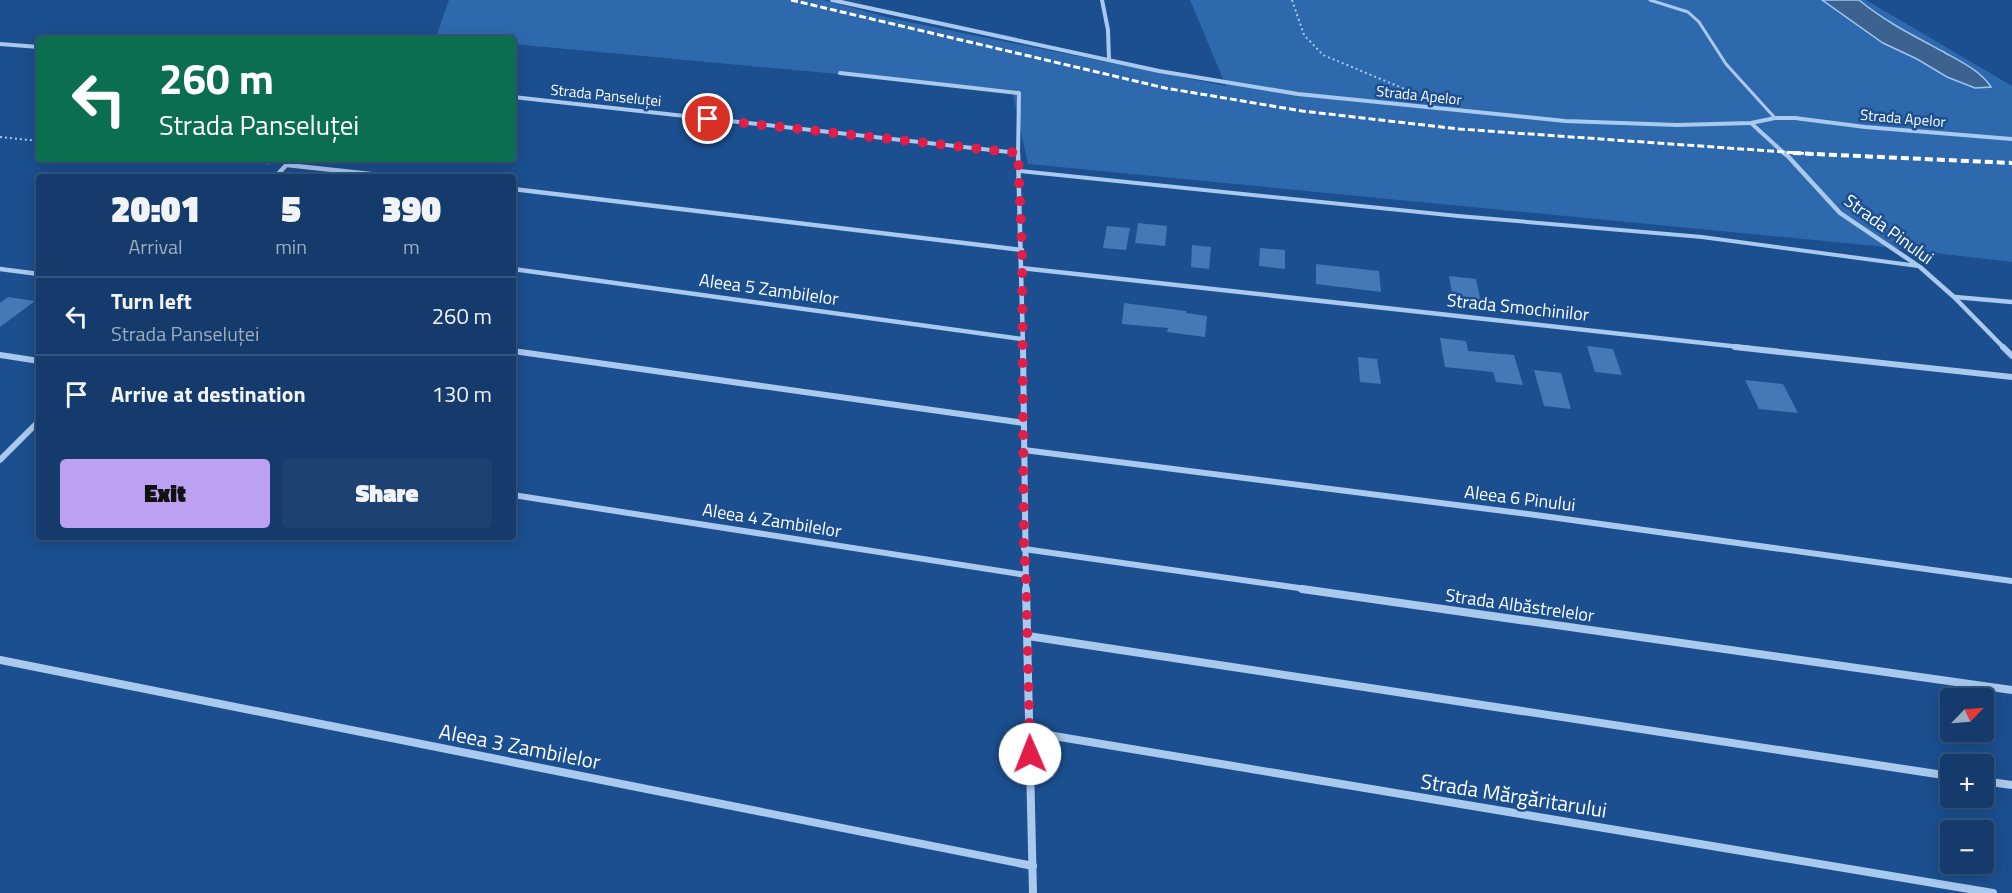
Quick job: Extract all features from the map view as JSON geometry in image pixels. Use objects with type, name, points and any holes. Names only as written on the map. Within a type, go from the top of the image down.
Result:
[{"type":"street","name":"Strada Apelor","points":[[832,0],[1235,85],[1413,107],[1565,121],[1677,125],[1751,123],[1775,118],[2012,138]]},
{"type":"street","points":[[857,7],[858,0]]},
{"type":"street","points":[[1102,0],[1108,30],[1109,60]]},
{"type":"street","points":[[0,44],[36,48]]},
{"type":"street","points":[[840,73],[1019,93],[1024,549],[1033,893]]},
{"type":"street","name":"Strada Panseluței","points":[[516,97],[1018,153]]},
{"type":"street","name":"Strada Pinului","points":[[1751,123],[1777,144],[1840,213],[1920,267],[1954,297],[2012,356]]},
{"type":"street","points":[[278,174],[289,162]]},
{"type":"street","points":[[286,165],[370,174]]},
{"type":"street","points":[[516,189],[1022,250]]},
{"type":"street","name":"Strada Smochinilor","points":[[1021,268],[2012,377]]},
{"type":"street","points":[[0,269],[36,274]]},
{"type":"street","name":"Aleea 5 Zambilelor","points":[[516,269],[1022,339]]},
{"type":"street","points":[[1954,297],[2012,302]]},
{"type":"street","points":[[516,351],[1024,423]]},
{"type":"street","points":[[0,355],[36,361]]},
{"type":"street","points":[[0,460],[36,424]]},
{"type":"street","name":"Aleea 6 Pinului","points":[[1024,450],[1543,516],[2012,581]]},
{"type":"street","name":"Aleea 4 Zambilelor","points":[[516,495],[1026,575]]},
{"type":"street","name":"Strada Albăstrelelor","points":[[1024,549],[2012,690]]},
{"type":"street","points":[[1028,636],[1940,774]]},
{"type":"street","name":"Aleea 3 Zambilelor","points":[[0,660],[1033,866]]},
{"type":"street","name":"Strada Mărgăritarului","points":[[1030,732],[1993,893]]},
{"type":"street","points":[[1994,783],[2012,785]]},
{"type":"lane","points":[[1650,0],[1688,12],[1694,17],[1726,64],[1775,118]]},
{"type":"lane","points":[[1020,171],[1458,216],[1702,237],[1920,267]]},
{"type":"path","points":[[1292,0],[1304,35],[1323,55],[1413,93]]},
{"type":"path","points":[[0,137],[36,141]]},
{"type":"path","points":[[256,162],[286,165]]},
{"type":"shaded area","points":[[449,0],[823,0],[894,19],[1226,86],[1190,0],[1866,0],[2012,86],[2012,262],[1876,246],[1028,164],[1012,90],[516,44],[516,36],[436,36]]},
{"type":"shaded area","points":[[1822,0],[1859,0],[1889,21],[1969,66],[1991,87],[1975,88],[1947,77],[1917,59],[1883,43]]},
{"type":"building","points":[[1138,223],[1167,226],[1165,246],[1135,243]]},
{"type":"building","points":[[1107,226],[1130,228],[1126,250],[1103,248]]},
{"type":"building","points":[[1192,245],[1211,247],[1209,269],[1191,267]]},
{"type":"building","points":[[1260,248],[1285,250],[1285,269],[1259,266]]},
{"type":"building","points":[[1316,264],[1379,271],[1381,292],[1316,284]]},
{"type":"building","points":[[1449,276],[1476,279],[1481,302],[1453,299]]},
{"type":"building","points":[[8,297],[35,301],[0,327],[0,303]]},
{"type":"building","points":[[1124,303],[1207,316],[1205,337],[1167,332],[1168,328],[1122,324]]},
{"type":"building","points":[[1440,338],[1466,341],[1468,351],[1514,355],[1523,385],[1496,382],[1493,372],[1445,367]]},
{"type":"building","points":[[1587,346],[1613,349],[1622,375],[1595,372]]},
{"type":"building","points":[[1358,357],[1377,359],[1381,384],[1360,382]]},
{"type":"building","points":[[1534,370],[1561,373],[1571,409],[1544,406]]},
{"type":"building","points":[[1745,380],[1783,384],[1798,413],[1759,409]]},
{"type":"railway","points":[[791,0],[1165,88],[1302,111],[1459,129],[1809,154]]},
{"type":"railway","points":[[1793,153],[1809,154]]},
{"type":"railway","points":[[1809,154],[2012,163]]},
{"type":"railway","points":[[1809,154],[1827,155]]},
{"type":"route","points":[[708,119],[1018,153],[1022,250],[1024,549],[1030,754]]}]
